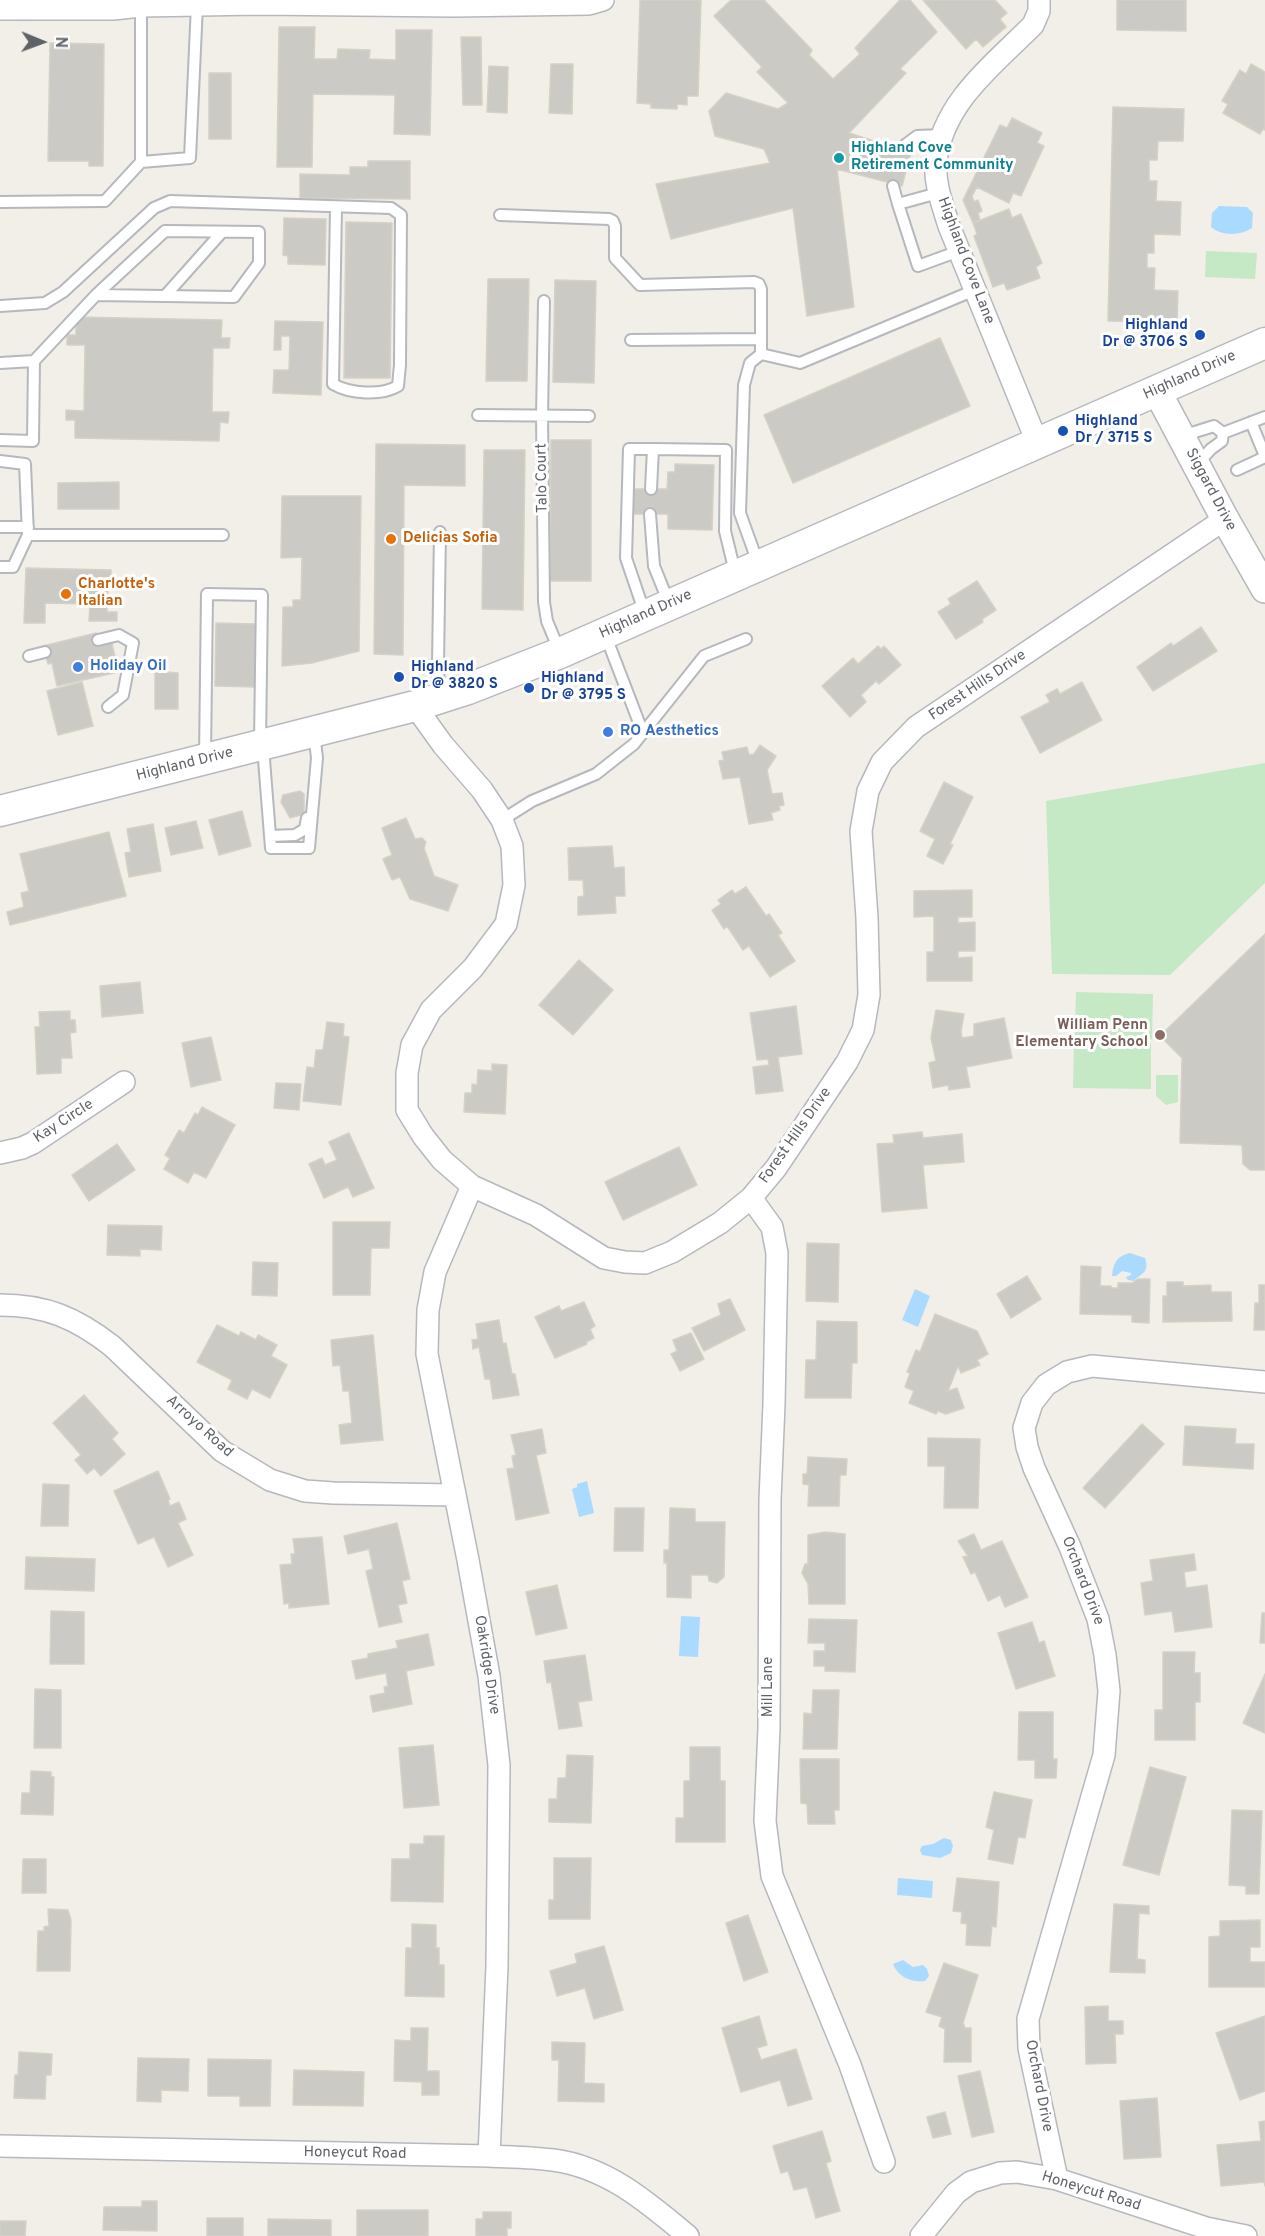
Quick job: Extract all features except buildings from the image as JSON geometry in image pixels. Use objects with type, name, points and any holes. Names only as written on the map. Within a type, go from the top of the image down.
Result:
[{"type":"main road","name":"Highland Drive","points":[[0,811],[427,703],[518,671],[1265,343]]},
{"type":"street","points":[[0,9],[113,9],[259,2],[454,6],[589,4],[603,0]]},
{"type":"street","name":"Highland Cove Lane","points":[[1037,442],[959,251],[938,193],[936,164],[942,135],[952,112],[965,95],[1033,25],[1039,11],[1039,0]]},
{"type":"street","name":"Siggard Drive","points":[[1157,391],[1265,589]]},
{"type":"street","name":"Forest Hills Drive","points":[[427,703],[443,745],[482,790],[502,820],[512,846],[513,885],[506,924],[474,968],[431,1010],[412,1046],[407,1073],[407,1110],[423,1136],[442,1160],[472,1186],[536,1215],[604,1258],[645,1263],[672,1252],[720,1223],[751,1198],[777,1168],[847,1062],[863,1030],[869,995],[861,831],[868,791],[882,762],[916,727],[1225,519]]},
{"type":"street","name":"Kay Circle","points":[[0,1153],[10,1152],[33,1143],[124,1082]]},
{"type":"street","name":"Oakridge Drive","points":[[472,1186],[435,1272],[428,1310],[427,1354],[489,1676],[500,1765],[497,1966],[489,2156]]},
{"type":"street","name":"Mill Lane","points":[[751,1198],[772,1227],[777,1253],[775,1393],[770,1500],[769,1728],[765,1821],[772,1876],[850,2065],[884,2162]]},
{"type":"street","name":"Arroyo Road","points":[[0,1305],[54,1312],[93,1332],[112,1346],[222,1451],[270,1480],[305,1491],[455,1495]]},
{"type":"street","name":"Orchard Drive","points":[[1057,2179],[1029,2048],[1028,2019],[1104,1755],[1109,1691],[1098,1619],[1070,1547],[1034,1468],[1024,1428],[1032,1403],[1046,1385],[1067,1372],[1092,1366],[1265,1382]]},
{"type":"street","name":"Honeycut Road","points":[[0,2146],[489,2156],[554,2160],[578,2165],[618,2182],[647,2202],[688,2236]]},
{"type":"street","name":"Honeycut Road","points":[[921,2236],[956,2193],[971,2182],[992,2175],[1017,2172],[1057,2179],[1206,2228],[1246,2236]]},
{"type":"lane","points":[[0,202],[105,201],[141,162],[190,158],[197,5]]},
{"type":"lane","points":[[141,6],[141,162]]},
{"type":"lane","points":[[905,145],[918,135],[942,135]]},
{"type":"lane","points":[[893,186],[918,266],[959,251]]},
{"type":"lane","points":[[898,204],[938,193]]},
{"type":"lane","points":[[0,306],[45,303],[63,292],[154,208],[170,201],[391,208],[400,215],[398,386],[388,392],[343,390],[333,384],[336,207]]},
{"type":"lane","points":[[500,215],[609,219],[615,226],[615,258],[640,285],[754,282],[759,284],[761,289],[761,354]]},
{"type":"lane","points":[[0,440],[33,441],[34,362],[96,295],[165,231],[259,232],[259,263],[234,297],[96,295]]},
{"type":"lane","points":[[165,296],[222,232]]},
{"type":"lane","points":[[761,354],[800,363],[975,290]]},
{"type":"lane","name":"Talo Court","points":[[544,301],[542,416],[544,602],[547,621],[560,653]]},
{"type":"lane","points":[[631,340],[761,339]]},
{"type":"lane","points":[[748,570],[740,513],[744,385],[750,363],[761,354]]},
{"type":"lane","points":[[0,363],[34,362]]},
{"type":"lane","points":[[478,415],[589,416]]},
{"type":"lane","points":[[1223,433],[1265,417]]},
{"type":"lane","points":[[1238,470],[1265,457],[1251,422]]},
{"type":"lane","points":[[1181,436],[1214,426],[1223,433]]},
{"type":"lane","points":[[1196,465],[1210,449],[1222,441],[1223,433]]},
{"type":"lane","points":[[658,610],[626,558],[629,449],[726,450],[725,531],[748,570]]},
{"type":"lane","points":[[651,489],[653,449]]},
{"type":"lane","points":[[0,461],[25,464],[28,531],[14,567],[0,567]]},
{"type":"lane","points":[[650,514],[658,610]]},
{"type":"lane","points":[[0,527],[28,531],[223,535]]},
{"type":"lane","points":[[427,703],[438,664],[440,532]]},
{"type":"lane","points":[[205,760],[207,594],[262,595],[261,746],[272,848],[309,848],[317,758],[314,732]]},
{"type":"lane","points":[[605,633],[644,733]]},
{"type":"lane","points":[[98,640],[119,635],[133,643],[123,695],[108,707]]},
{"type":"lane","points":[[502,820],[532,801],[596,774],[634,744],[704,656],[746,639]]},
{"type":"lane","points":[[28,656],[45,652]]},
{"type":"lane","points":[[270,836],[295,835],[305,829],[309,796],[314,790]]},
{"type":"green space","points":[[1206,251],[1257,253],[1255,279],[1205,277]]},
{"type":"green space","points":[[1265,763],[1265,883],[1170,975],[1052,974],[1046,801]]},
{"type":"green space","points":[[1076,992],[1153,994],[1152,1039],[1075,1037]]},
{"type":"green space","points":[[1074,1042],[1151,1043],[1151,1089],[1073,1088]]},
{"type":"green space","points":[[1156,1075],[1178,1075],[1178,1102],[1166,1105],[1156,1096]]},
{"type":"water","points":[[1219,206],[1247,207],[1253,213],[1252,228],[1237,234],[1215,230],[1211,227],[1212,213]]},
{"type":"water","points":[[1130,1253],[1145,1258],[1146,1270],[1134,1281],[1126,1277],[1131,1273],[1122,1271],[1112,1276],[1116,1261]]},
{"type":"water","points":[[915,1289],[930,1296],[918,1327],[902,1320]]},
{"type":"water","points":[[587,1481],[594,1513],[579,1517],[572,1489],[577,1487],[577,1484]]},
{"type":"water","points":[[681,1616],[700,1617],[698,1657],[679,1656]]},
{"type":"water","points":[[944,1838],[951,1840],[953,1846],[951,1853],[940,1858],[922,1855],[920,1850],[922,1846],[933,1844]]},
{"type":"water","points":[[898,1878],[933,1881],[932,1898],[897,1895]]},
{"type":"water","points":[[903,1960],[913,1967],[923,1965],[929,1976],[925,1981],[920,1981],[902,1976],[893,1964]]},
{"type":"place","name":"Highland Cove Retirement Community","points":[[839,158]]},
{"type":"place","name":"Highland Dr @ 3706 S","points":[[1200,335]]},
{"type":"place","name":"Highland Dr / 3715 S","points":[[1063,431]]},
{"type":"place","name":"Delicias Sofia","points":[[391,539]]},
{"type":"place","name":"Charlotte's Italian","points":[[66,594]]},
{"type":"place","name":"Holiday Oil","points":[[78,667]]},
{"type":"place","name":"Highland Dr @ 3820 S","points":[[399,677]]},
{"type":"place","name":"Highland Dr @ 3795 S","points":[[529,688]]},
{"type":"place","name":"RO Aesthetics","points":[[608,732]]},
{"type":"place","name":"William Penn Elementary School","points":[[1160,1035]]}]
